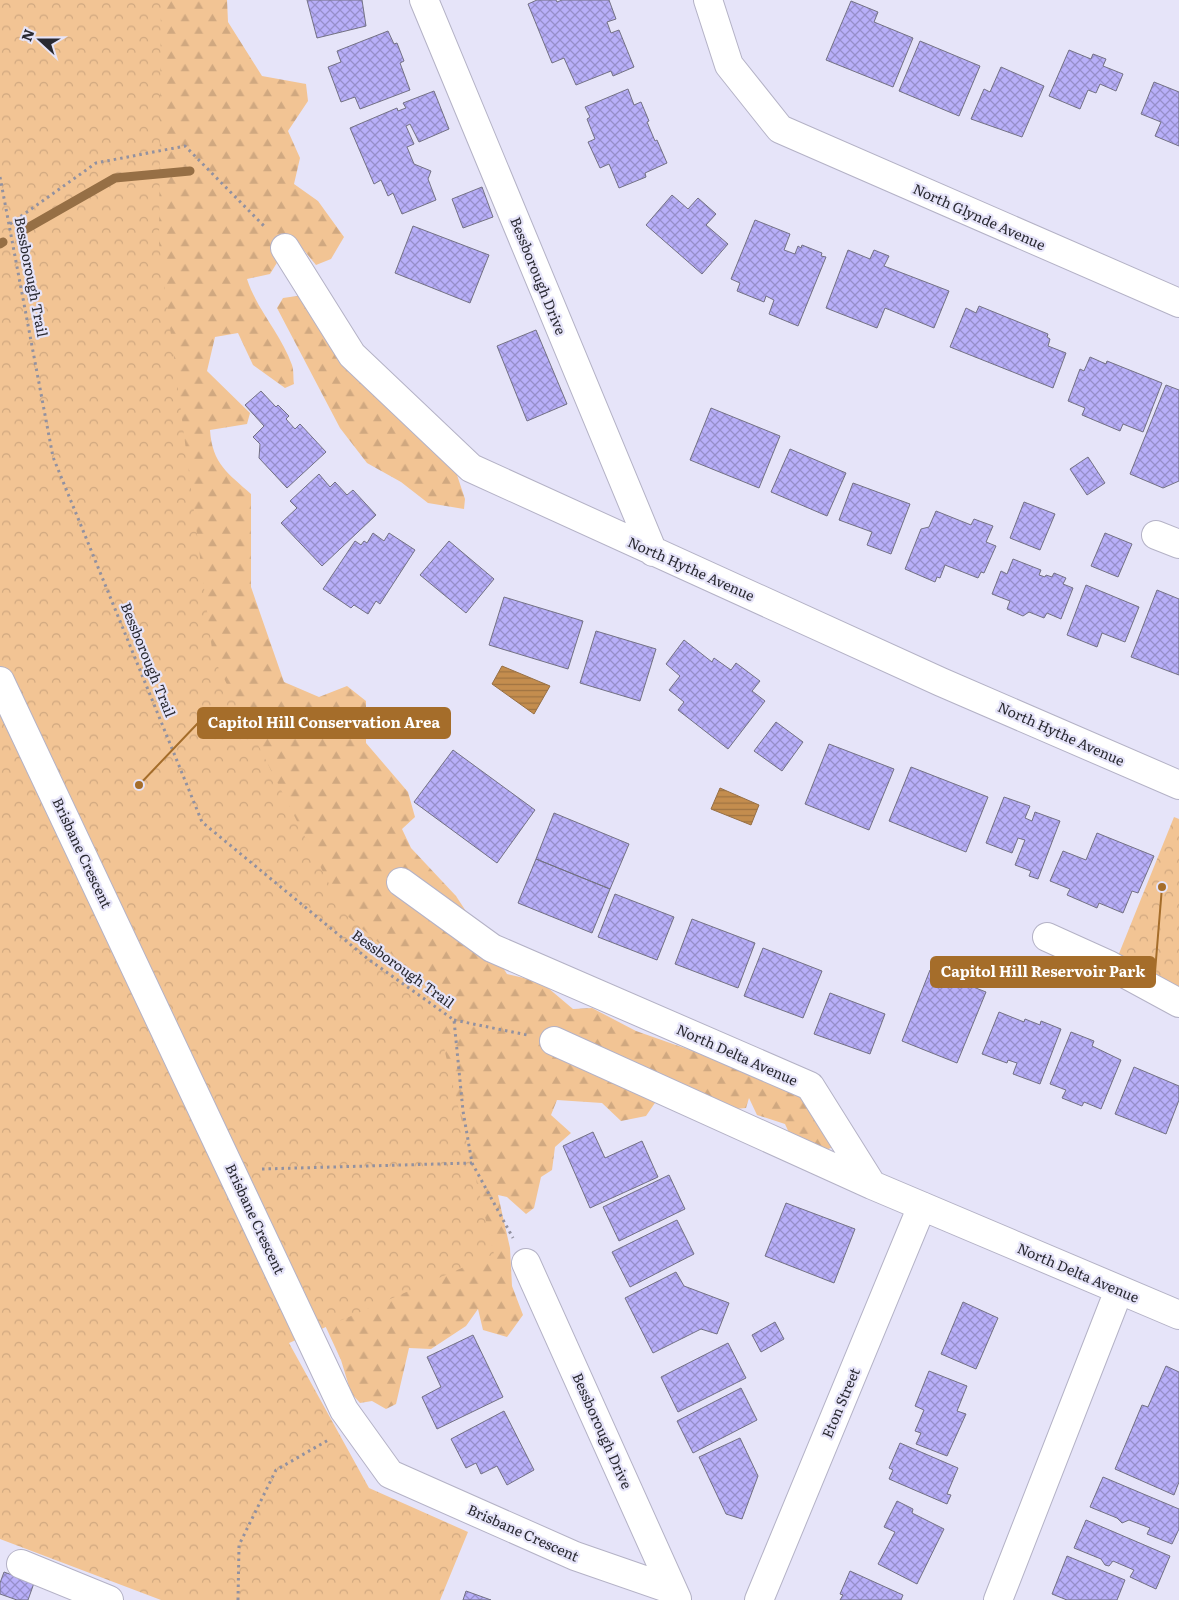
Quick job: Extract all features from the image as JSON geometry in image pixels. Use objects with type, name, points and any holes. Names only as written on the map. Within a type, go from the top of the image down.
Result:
[{"type":"street","name":"Bessborough Drive","points":[[424,0],[653,552]]},
{"type":"street","name":"North Glynde Avenue","points":[[708,0],[729,65],[780,129],[1179,303]]},
{"type":"street","name":"North Hythe Avenue","points":[[285,248],[352,355],[470,468],[941,682],[1179,786]]},
{"type":"street","name":"Brisbane Crescent","points":[[0,681],[344,1410],[390,1474],[574,1556],[675,1595]]},
{"type":"street","name":"North Delta Avenue","points":[[401,882],[492,948],[810,1086],[872,1185],[1179,1315]]},
{"type":"street","points":[[1047,938],[1109,965],[1179,1003]]},
{"type":"street","points":[[554,1041],[872,1185]]},
{"type":"street","name":"Eton Street","points":[[759,1600],[922,1206]]},
{"type":"street","name":"Bessborough Drive","points":[[526,1263],[675,1595]]},
{"type":"street","points":[[998,1600],[1119,1290]]},
{"type":"street","points":[[21,1564],[109,1600]]},
{"type":"path","points":[[10,224],[96,163],[185,146],[285,248]]},
{"type":"path","name":"Bessborough Trail","points":[[0,177],[53,457],[202,822],[368,959],[454,1020],[463,1111],[472,1163],[526,1263]]},
{"type":"path","points":[[454,1020],[554,1041]]},
{"type":"path","points":[[231,1170],[472,1163]]},
{"type":"path","points":[[238,1600],[240,1545],[276,1470],[354,1425]]},
{"type":"green space","points":[[0,0],[227,0],[228,22],[262,76],[306,84],[308,101],[288,131],[300,158],[294,184],[318,201],[344,237],[331,259],[316,265],[293,237],[270,274],[247,279],[251,290],[282,343],[293,367],[294,384],[285,388],[253,365],[238,333],[215,337],[207,371],[250,413],[247,424],[210,430],[211,442],[214,452],[223,467],[251,494],[251,587],[284,682],[319,697],[347,686],[366,701],[366,743],[408,792],[415,817],[402,829],[411,848],[456,896],[507,974],[541,982],[573,1009],[592,1008],[636,1031],[804,1090],[838,1145],[826,1150],[791,1137],[785,1124],[757,1115],[749,1098],[746,1108],[692,1113],[659,1097],[646,1116],[621,1121],[602,1103],[557,1100],[551,1115],[571,1133],[555,1147],[552,1170],[541,1177],[534,1208],[526,1214],[507,1197],[498,1195],[510,1248],[512,1286],[523,1315],[507,1337],[483,1330],[478,1309],[466,1326],[431,1349],[409,1348],[396,1404],[386,1409],[372,1401],[360,1403],[351,1393],[341,1360],[312,1297],[0,639]]},
{"type":"green space","points":[[0,0],[161,0],[159,243],[213,657],[344,913],[429,986],[494,1254],[289,1343],[369,1488],[468,1532],[440,1600],[161,1600],[0,1539]]},
{"type":"green space","points":[[304,295],[452,460],[465,499],[464,509],[428,503],[401,482],[367,463],[340,428],[277,308],[283,298]]},
{"type":"green space","points":[[1174,817],[1179,819],[1179,988],[1118,956]]},
{"type":"shaded area","points":[[502,666],[550,686],[534,714],[492,684]]},
{"type":"shaded area","points":[[720,788],[759,805],[751,825],[711,809]]},
{"type":"building","points":[[307,0],[362,0],[366,26],[317,38]]},
{"type":"building","points":[[537,0],[556,0],[557,2],[562,0],[609,0],[616,19],[607,22],[611,33],[619,30],[634,67],[613,76],[611,71],[576,85],[564,58],[552,63],[528,4]]},
{"type":"building","points":[[851,1],[878,12],[874,22],[913,38],[893,87],[826,60]]},
{"type":"building","points":[[388,31],[394,44],[397,43],[404,61],[400,63],[410,90],[360,109],[355,97],[341,102],[328,67],[341,62],[337,51]]},
{"type":"building","points":[[920,41],[980,66],[959,116],[899,91]]},
{"type":"building","points":[[1069,50],[1091,59],[1093,54],[1106,59],[1103,66],[1123,74],[1116,91],[1100,84],[1096,93],[1088,90],[1080,109],[1049,96]]},
{"type":"building","points":[[1001,67],[1044,86],[1022,137],[971,119],[984,89],[990,92]]},
{"type":"building","points":[[1154,82],[1179,92],[1179,146],[1155,136],[1161,122],[1141,114]]},
{"type":"building","points":[[628,89],[634,105],[641,102],[655,141],[657,140],[667,163],[645,173],[646,177],[619,188],[609,164],[600,168],[588,142],[595,139],[587,119],[590,117],[585,107]]},
{"type":"building","points":[[434,91],[449,129],[419,142],[410,124],[406,126],[414,144],[407,147],[414,164],[431,171],[428,179],[436,200],[402,214],[393,193],[388,196],[381,180],[374,184],[350,128],[397,108],[398,111],[406,108],[403,103]]},
{"type":"building","points":[[482,187],[493,217],[463,228],[452,199]]},
{"type":"building","points":[[672,195],[688,209],[698,198],[716,214],[706,225],[728,244],[702,274],[646,225]]},
{"type":"building","points":[[755,220],[790,234],[784,250],[795,254],[798,246],[801,248],[802,245],[822,253],[821,256],[826,257],[798,326],[769,314],[774,300],[766,296],[764,302],[737,291],[740,283],[731,279]]},
{"type":"building","points":[[413,226],[489,255],[470,303],[395,273]]},
{"type":"building","points":[[848,250],[870,259],[874,250],[889,256],[884,266],[949,291],[934,328],[885,308],[877,328],[826,308]]},
{"type":"building","points":[[979,306],[1048,334],[1047,337],[1050,339],[1048,346],[1066,353],[1053,388],[950,347],[966,308],[976,313]]},
{"type":"building","points":[[536,330],[567,404],[527,421],[497,346]]},
{"type":"building","points":[[1090,357],[1106,364],[1107,361],[1162,383],[1143,432],[1123,424],[1120,431],[1082,415],[1085,408],[1068,401],[1080,369],[1084,371]]},
{"type":"building","points":[[1166,385],[1179,390],[1179,481],[1163,488],[1130,474]]},
{"type":"building","points":[[261,391],[276,407],[278,405],[289,416],[286,419],[295,429],[300,424],[326,452],[287,488],[259,458],[260,444],[253,437],[264,426],[245,405]]},
{"type":"building","points":[[711,408],[780,436],[759,488],[690,460]]},
{"type":"building","points":[[790,449],[846,473],[827,516],[771,492]]},
{"type":"building","points":[[1088,457],[1105,483],[1087,495],[1070,469]]},
{"type":"building","points":[[319,474],[330,487],[335,482],[347,495],[353,490],[376,515],[322,566],[281,523],[297,508],[290,501]]},
{"type":"building","points":[[853,483],[910,504],[891,554],[867,545],[872,532],[839,520]]},
{"type":"building","points":[[1024,502],[1055,514],[1040,550],[1010,538]]},
{"type":"building","points":[[936,511],[971,525],[974,519],[993,526],[986,542],[996,546],[984,573],[981,572],[978,578],[945,565],[940,578],[937,577],[935,582],[905,569],[921,529],[929,527]]},
{"type":"building","points":[[373,533],[384,541],[389,533],[415,550],[380,604],[376,601],[368,614],[354,605],[351,608],[323,589],[355,541],[361,545],[364,541],[367,543]]},
{"type":"building","points":[[1105,533],[1132,544],[1118,577],[1091,566]]},
{"type":"building","points":[[449,541],[494,579],[466,613],[420,575]]},
{"type":"building","points":[[1013,559],[1041,570],[1039,575],[1052,577],[1054,573],[1066,578],[1063,584],[1073,588],[1061,619],[1047,613],[1044,618],[1029,612],[1023,616],[1007,609],[1010,601],[992,594],[1001,571],[1007,574]]},
{"type":"building","points":[[1086,585],[1139,607],[1125,642],[1102,633],[1097,647],[1067,635]]},
{"type":"building","points":[[1157,590],[1179,599],[1179,675],[1131,657]]},
{"type":"building","points":[[504,597],[583,621],[568,669],[489,645]]},
{"type":"building","points":[[596,631],[656,649],[640,701],[580,683]]},
{"type":"building","points":[[684,640],[712,662],[714,658],[731,670],[736,663],[760,681],[752,691],[765,701],[728,749],[678,710],[684,702],[669,690],[680,676],[666,664]]},
{"type":"building","points":[[776,722],[803,742],[782,771],[754,751]]},
{"type":"building","points":[[829,744],[894,769],[869,830],[805,804]]},
{"type":"building","points":[[453,750],[535,810],[497,863],[414,802]]},
{"type":"building","points":[[911,767],[988,797],[966,852],[889,821]]},
{"type":"building","points":[[1004,797],[1030,806],[1025,818],[1032,821],[1035,812],[1060,821],[1038,879],[1029,876],[1031,871],[1015,865],[1025,840],[1018,838],[1012,853],[986,843]]},
{"type":"building","points":[[554,813],[629,844],[610,889],[536,859]]},
{"type":"building","points":[[1097,833],[1154,856],[1138,893],[1132,891],[1123,913],[1099,903],[1097,908],[1067,895],[1070,889],[1050,881],[1063,851],[1086,860]]},
{"type":"building","points":[[536,859],[610,889],[592,933],[518,903]]},
{"type":"building","points":[[615,894],[674,917],[657,960],[598,937]]},
{"type":"building","points":[[692,919],[755,943],[738,988],[675,964]]},
{"type":"building","points":[[763,948],[822,971],[803,1018],[744,996]]},
{"type":"building","points":[[930,970],[986,992],[957,1063],[902,1041]]},
{"type":"building","points":[[830,993],[885,1014],[870,1054],[814,1034]]},
{"type":"building","points":[[999,1012],[1024,1022],[1025,1019],[1040,1025],[1041,1021],[1061,1029],[1040,1084],[1013,1074],[1017,1063],[1008,1060],[1007,1063],[982,1054]]},
{"type":"building","points":[[1071,1032],[1094,1041],[1092,1046],[1121,1060],[1101,1109],[1084,1102],[1082,1106],[1062,1098],[1066,1090],[1050,1084]]},
{"type":"building","points":[[1134,1067],[1179,1086],[1179,1100],[1166,1134],[1115,1114]]},
{"type":"building","points":[[593,1132],[605,1158],[642,1141],[658,1177],[590,1208],[563,1146]]},
{"type":"building","points":[[669,1175],[685,1209],[619,1241],[603,1207]]},
{"type":"building","points":[[786,1203],[855,1229],[834,1283],[765,1256]]},
{"type":"building","points":[[677,1220],[694,1254],[630,1287],[612,1252]]},
{"type":"building","points":[[676,1272],[684,1286],[729,1303],[717,1334],[701,1329],[653,1353],[625,1298]]},
{"type":"building","points":[[963,1302],[998,1318],[976,1369],[941,1354]]},
{"type":"building","points":[[775,1322],[784,1339],[761,1352],[752,1335]]},
{"type":"building","points":[[473,1335],[503,1397],[437,1429],[422,1397],[441,1387],[427,1357]]},
{"type":"building","points":[[728,1343],[746,1378],[678,1412],[661,1377]]},
{"type":"building","points":[[1166,1366],[1179,1372],[1179,1482],[1174,1495],[1115,1469],[1142,1405],[1148,1407]]},
{"type":"building","points":[[929,1371],[967,1386],[957,1411],[966,1414],[947,1456],[916,1444],[921,1433],[915,1431],[924,1410],[915,1406]]},
{"type":"building","points":[[741,1388],[757,1420],[693,1453],[677,1421]]},
{"type":"building","points":[[504,1411],[534,1470],[507,1485],[497,1466],[481,1474],[476,1463],[466,1468],[451,1439]]},
{"type":"building","points":[[740,1438],[758,1476],[742,1519],[726,1514],[699,1457]]},
{"type":"building","points":[[900,1443],[958,1468],[947,1494],[951,1495],[947,1504],[889,1479],[893,1470],[889,1468]]},
{"type":"building","points":[[1103,1477],[1179,1509],[1179,1529],[1172,1544],[1147,1534],[1150,1528],[1129,1520],[1122,1523],[1117,1518],[1090,1507]]},
{"type":"building","points":[[897,1501],[913,1509],[912,1513],[944,1529],[917,1584],[878,1564],[895,1532],[884,1527]]},
{"type":"building","points":[[1086,1520],[1170,1556],[1156,1589],[1130,1577],[1134,1570],[1113,1561],[1109,1566],[1105,1565],[1101,1559],[1074,1548]]},
{"type":"building","points":[[1067,1556],[1125,1580],[1117,1600],[1067,1600],[1052,1594]]},
{"type":"building","points":[[850,1571],[903,1595],[901,1600],[840,1600],[843,1595],[840,1594]]},
{"type":"building","points":[[4,1572],[34,1583],[28,1600],[17,1600],[0,1594],[0,1583]]},
{"type":"building","points":[[466,1591],[491,1600],[463,1600]]},
{"type":"waterway","points":[[24,230],[115,178],[190,171]]},
{"type":"place","name":"Capitol Hill Conservation Area","points":[[139,785]]},
{"type":"place","name":"Capitol Hill Reservoir Park","points":[[1162,887]]}]
